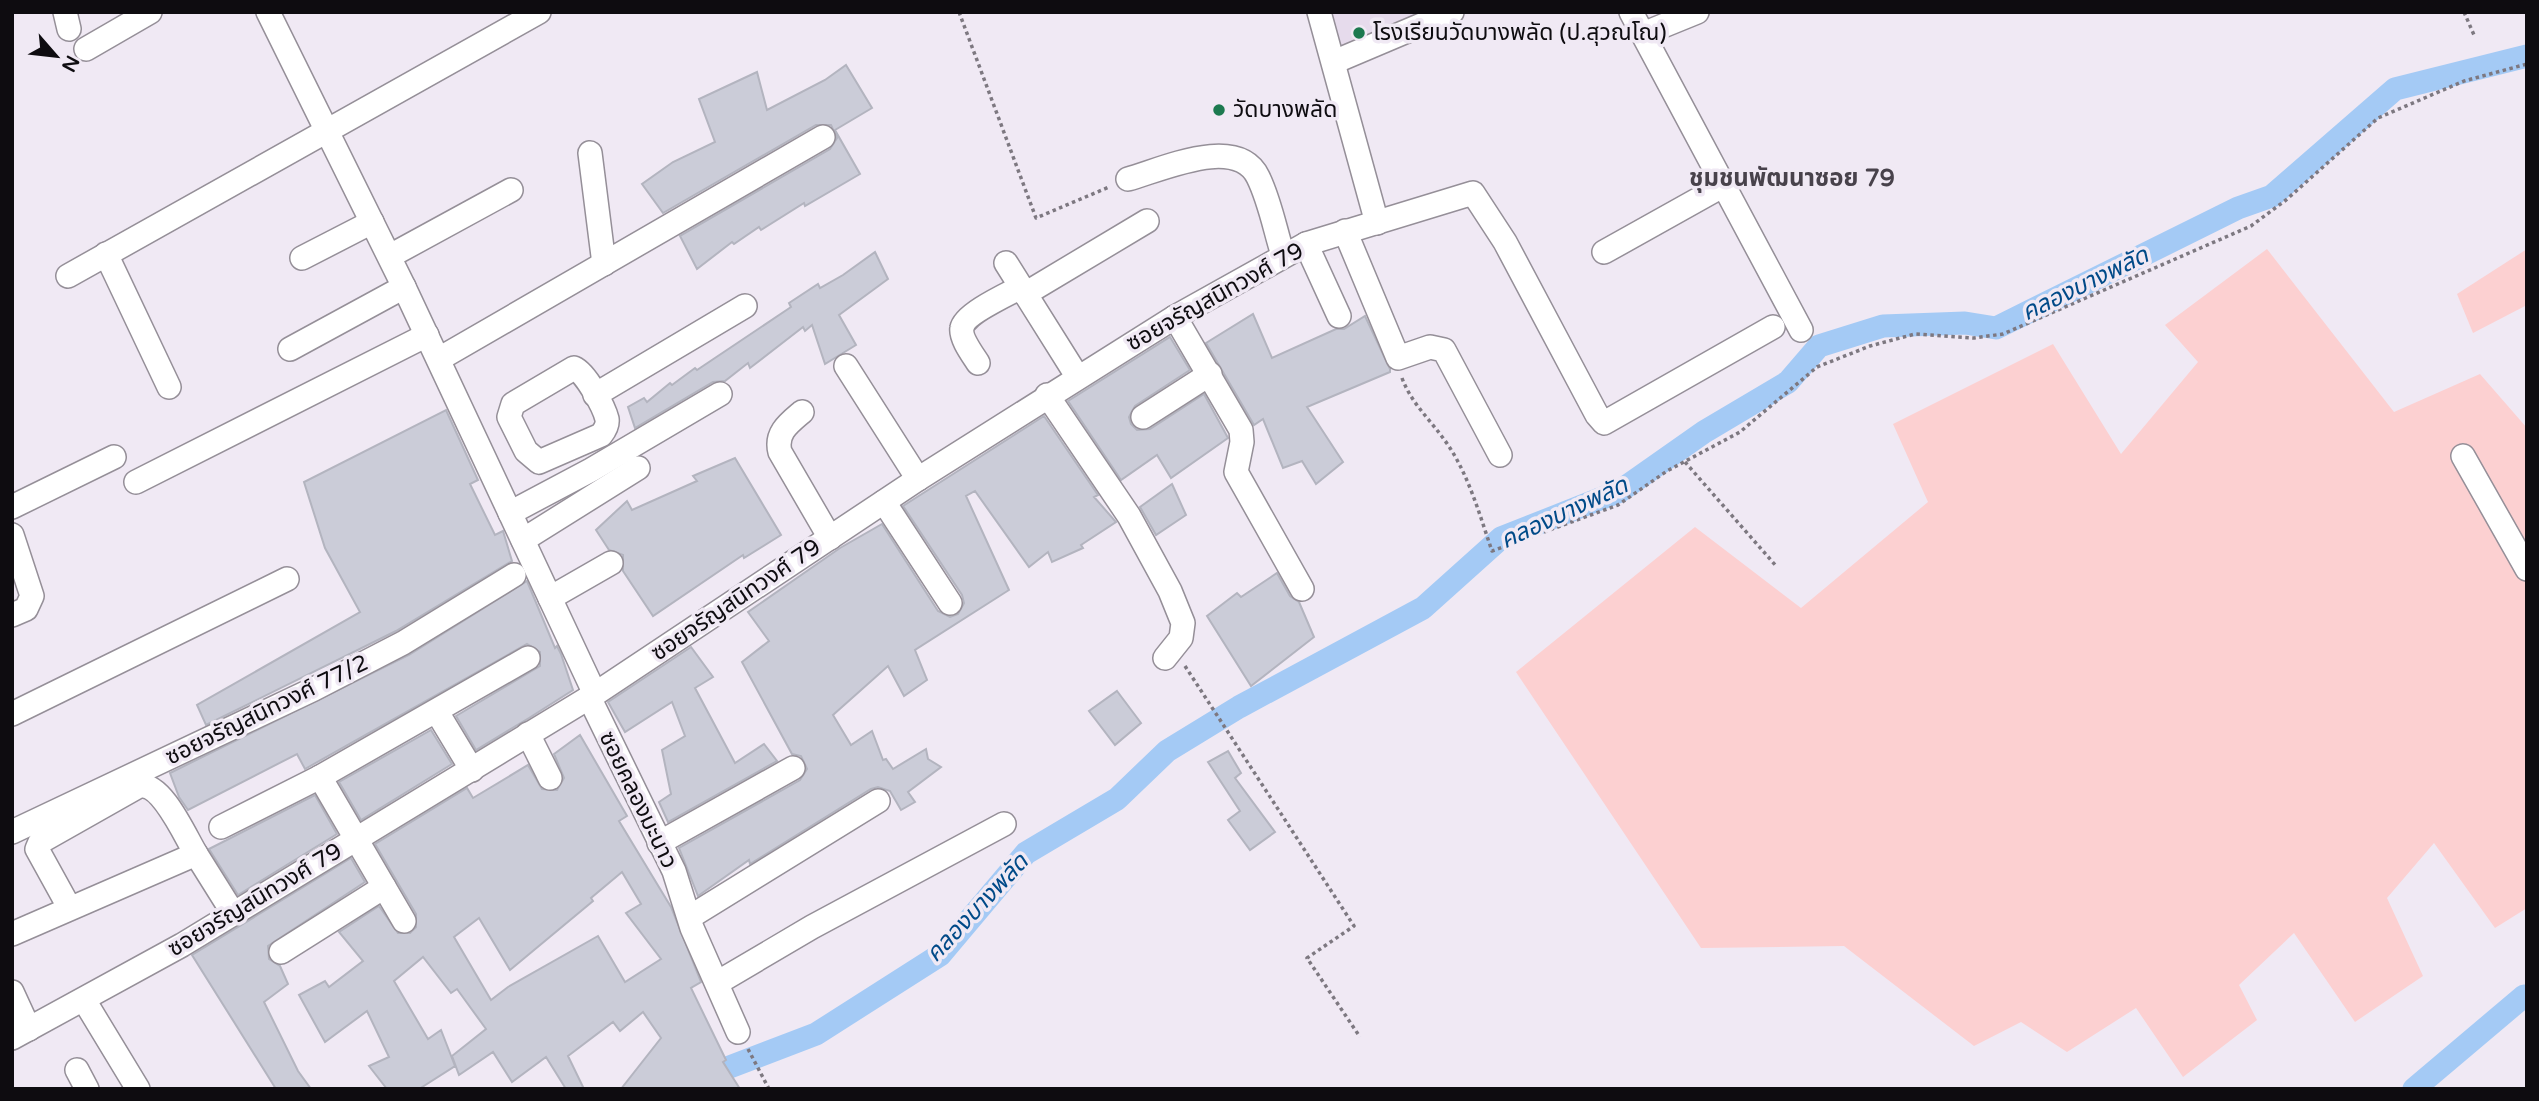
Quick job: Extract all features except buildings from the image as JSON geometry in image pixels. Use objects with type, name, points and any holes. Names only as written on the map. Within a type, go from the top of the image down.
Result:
[{"type":"street","points":[[86,49],[150,12]]},
{"type":"street","name":"ซอยคลองมะนาว","points":[[268,12],[390,257],[550,598],[743,1040]]},
{"type":"street","points":[[68,276],[539,12]]},
{"type":"street","points":[[1319,12],[1377,223]]},
{"type":"street","points":[[1334,62],[1452,12]]},
{"type":"street","points":[[1631,12],[1801,330]]},
{"type":"street","points":[[1643,34],[1697,12]]},
{"type":"street","points":[[439,359],[823,137]]},
{"type":"street","points":[[590,153],[604,264]]},
{"type":"street","points":[[1128,180],[1205,157],[1230,155],[1246,163],[1258,175],[1283,255]]},
{"type":"street","points":[[1604,252],[1724,185]]},
{"type":"street","points":[[390,257],[511,190]]},
{"type":"street","name":"ซอยจรัญสนิทวงศ์ 79","points":[[21,1034],[233,914],[472,770],[592,696],[1077,376],[1175,317],[1306,244],[1473,193],[1505,242],[1597,415],[1604,423],[1773,327]]},
{"type":"street","points":[[978,363],[962,335],[962,327],[968,318],[1023,291],[1147,221]]},
{"type":"street","points":[[302,258],[372,222]]},
{"type":"street","points":[[1345,231],[1398,358],[1430,347],[1444,349],[1500,455]]},
{"type":"street","points":[[1306,244],[1339,316]]},
{"type":"street","points":[[106,254],[169,387]]},
{"type":"street","points":[[1006,263],[1077,376]]},
{"type":"street","points":[[290,349],[404,287]]},
{"type":"street","points":[[595,395],[745,306]]},
{"type":"street","points":[[1175,317],[1241,430],[1242,442],[1236,472],[1302,589]]},
{"type":"street","points":[[136,482],[427,335]]},
{"type":"street","points":[[846,366],[918,479]]},
{"type":"street","points":[[575,368],[586,377],[607,420],[601,435],[539,462],[526,451],[509,417],[513,404],[575,368]]},
{"type":"street","points":[[1143,417],[1210,374]]},
{"type":"street","points":[[510,513],[591,470],[720,394]]},
{"type":"street","points":[[1047,395],[1129,516],[1170,591],[1183,623],[1181,638],[1170,653]]},
{"type":"street","points":[[802,412],[782,430],[778,443],[830,538]]},
{"type":"street","points":[[490,469],[526,451]]},
{"type":"street","points":[[2463,456],[2527,569]]},
{"type":"street","points":[[12,507],[114,457]]},
{"type":"street","points":[[523,540],[638,468]]},
{"type":"street","points":[[884,502],[950,603]]},
{"type":"street","points":[[12,535],[32,596],[26,608],[12,615]]},
{"type":"street","points":[[550,598],[611,563]]},
{"type":"street","name":"ซอยจรัญสนิทวงศ์ 77/2","points":[[12,832],[314,689],[403,643],[514,575]]},
{"type":"street","points":[[12,714],[287,579]]},
{"type":"street","points":[[220,827],[320,777],[528,658]]},
{"type":"street","points":[[437,712],[472,770]]},
{"type":"street","points":[[528,734],[550,778]]},
{"type":"street","points":[[659,843],[793,768]]},
{"type":"street","points":[[320,777],[404,921]]},
{"type":"street","points":[[69,907],[41,858],[37,849],[40,842],[145,785],[159,791],[233,914]]},
{"type":"street","points":[[688,911],[878,801]]},
{"type":"street","points":[[717,983],[813,927],[1004,824]]},
{"type":"street","points":[[12,934],[196,854]]},
{"type":"street","points":[[281,952],[384,887]]},
{"type":"street","points":[[12,992],[21,1034]]},
{"type":"street","points":[[84,1000],[138,1089]]},
{"type":"path","points":[[959,12],[1036,218],[1128,180]]},
{"type":"path","points":[[2464,12],[2474,35]]},
{"type":"path","points":[[1398,358],[1402,379],[1414,405],[1449,447],[1493,551],[1618,505],[1685,461],[1740,432],[1817,367],[1870,346],[1915,334],[1974,338],[2003,334],[2251,226],[2286,200],[2378,118],[2464,81],[2527,64]]},
{"type":"path","points":[[1685,461],[1777,567]]},
{"type":"path","points":[[1170,653],[1211,705],[1231,740],[1354,926],[1307,958],[1360,1037]]},
{"type":"path","points":[[743,1040],[769,1089]]},
{"type":"shaded area","name":"โรงเรียนวัดบางพลัด (ป.สุวณโณ)","points":[[1325,12],[1436,12],[1337,54]]},
{"type":"shaded area","points":[[2267,249],[2394,412],[2480,374],[2527,428],[2527,908],[2495,928],[2434,843],[2387,898],[2423,976],[2355,1022],[2294,933],[2239,985],[2257,1020],[2183,1077],[2136,1008],[2067,1052],[2021,1022],[1974,1046],[1844,946],[1701,948],[1516,672],[1695,527],[1801,608],[1928,502],[1893,424],[2053,344],[2121,454],[2198,362],[2165,325]]},
{"type":"shaded area","points":[[2527,249],[2527,305],[2473,333],[2457,294]]},
{"type":"waterway","name":"คลองบางพลัด","points":[[703,1085],[727,1068],[816,1034],[940,955],[1026,853],[1117,799],[1167,751],[1239,707],[1423,608],[1501,538],[1620,491],[1704,432],[1788,382],[1819,346],[1883,326],[1965,323],[1996,328],[2238,208],[2272,196],[2395,89],[2527,56]]},
{"type":"waterway","points":[[2414,1089],[2524,996],[2527,999]]},
{"type":"place","name":"โรงเรียนวัดบางพลัด (ป.สุวณโณ)","points":[[1359,33]]},
{"type":"place","name":"วัดบางพลัด","points":[[1219,110]]},
{"type":"district","name":"ชุมชนพัฒนาซอย 79","points":[[1792,178]]}]
